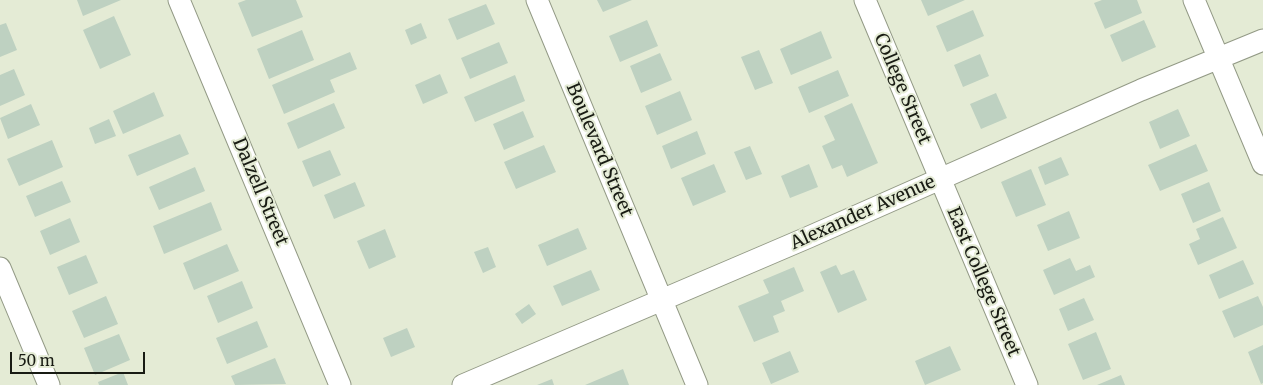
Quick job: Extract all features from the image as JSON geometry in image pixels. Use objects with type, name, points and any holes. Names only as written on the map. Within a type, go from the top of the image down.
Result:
[{"type":"street","name":"Dalzell Street","points":[[179,0],[340,385]]},
{"type":"street","name":"Boulevard Street","points":[[536,0],[697,385]]},
{"type":"street","name":"College Street","points":[[865,0],[940,179]]},
{"type":"street","points":[[1194,0],[1263,164]]},
{"type":"street","name":"Alexander Avenue","points":[[463,385],[1263,40]]},
{"type":"street","name":"East College Street","points":[[940,179],[1026,385]]},
{"type":"street","points":[[0,268],[49,385]]},
{"type":"building","points":[[77,0],[121,0],[83,16]]},
{"type":"building","points":[[246,0],[296,0],[303,17],[252,37],[238,3]]},
{"type":"building","points":[[597,0],[632,0],[603,12]]},
{"type":"building","points":[[921,0],[965,0],[928,16]]},
{"type":"building","points":[[1102,0],[1137,0],[1142,13],[1105,29],[1094,3]]},
{"type":"building","points":[[486,4],[495,24],[457,40],[448,19]]},
{"type":"building","points":[[973,10],[984,36],[947,52],[936,26]]},
{"type":"building","points":[[114,16],[131,55],[100,69],[83,30]]},
{"type":"building","points":[[647,20],[658,46],[620,62],[609,36]]},
{"type":"building","points":[[1144,20],[1156,47],[1122,62],[1110,35]]},
{"type":"building","points":[[6,23],[17,50],[0,57],[0,25]]},
{"type":"building","points":[[421,23],[427,38],[411,45],[405,30]]},
{"type":"building","points":[[302,30],[314,60],[269,79],[257,49]]},
{"type":"building","points":[[821,31],[832,58],[791,75],[780,49]]},
{"type":"building","points":[[499,42],[508,63],[470,79],[461,58]]},
{"type":"building","points":[[759,50],[773,83],[755,90],[741,57]]},
{"type":"building","points":[[350,52],[357,69],[330,80],[335,92],[284,114],[272,85]]},
{"type":"building","points":[[660,53],[672,80],[641,93],[630,66]]},
{"type":"building","points":[[980,54],[989,76],[963,87],[954,65]]},
{"type":"building","points":[[14,69],[25,95],[0,106],[0,75]]},
{"type":"building","points":[[838,70],[849,96],[809,113],[798,87]]},
{"type":"building","points":[[440,74],[448,93],[423,104],[415,85]]},
{"type":"building","points":[[515,75],[525,101],[475,122],[464,97]]},
{"type":"building","points":[[680,91],[692,120],[657,135],[645,106]]},
{"type":"building","points":[[154,92],[164,116],[123,134],[113,111]]},
{"type":"building","points":[[996,93],[1007,118],[981,129],[970,104]]},
{"type":"building","points":[[334,103],[345,128],[298,149],[287,123]]},
{"type":"building","points":[[852,103],[878,163],[847,177],[842,165],[832,169],[822,146],[835,140],[824,116]]},
{"type":"building","points":[[31,104],[40,125],[8,139],[0,118]]},
{"type":"building","points":[[1178,109],[1190,136],[1160,149],[1149,122]]},
{"type":"building","points":[[523,111],[534,137],[504,150],[493,124]]},
{"type":"building","points":[[109,119],[116,136],[95,144],[89,128]]},
{"type":"building","points":[[697,131],[706,154],[671,169],[662,146]]},
{"type":"building","points":[[180,134],[189,154],[137,176],[128,155]]},
{"type":"building","points":[[52,140],[63,167],[19,186],[7,159]]},
{"type":"building","points":[[1196,144],[1208,171],[1160,191],[1148,165]]},
{"type":"building","points":[[544,145],[556,172],[516,189],[504,162]]},
{"type":"building","points":[[750,146],[762,174],[746,180],[734,152]]},
{"type":"building","points":[[330,150],[341,175],[313,187],[302,161]]},
{"type":"building","points":[[1061,157],[1069,175],[1045,185],[1038,167]]},
{"type":"building","points":[[714,164],[726,192],[693,206],[681,178]]},
{"type":"building","points":[[809,164],[818,187],[790,198],[781,176]]},
{"type":"building","points":[[195,167],[205,191],[159,210],[149,187]]},
{"type":"building","points":[[1031,169],[1046,205],[1016,217],[1001,182]]},
{"type":"building","points":[[62,181],[71,202],[35,217],[26,196]]},
{"type":"building","points":[[355,182],[365,206],[334,219],[324,195]]},
{"type":"building","points":[[1209,182],[1221,211],[1193,223],[1181,194]]},
{"type":"building","points":[[211,202],[222,230],[164,254],[153,226]]},
{"type":"building","points":[[1069,211],[1080,238],[1048,251],[1037,225]]},
{"type":"building","points":[[1223,217],[1237,248],[1198,265],[1189,244],[1200,239],[1196,229]]},
{"type":"building","points":[[70,218],[80,242],[50,255],[40,231]]},
{"type":"building","points":[[578,228],[587,249],[547,266],[538,245]]},
{"type":"building","points":[[385,229],[396,257],[369,269],[357,241]]},
{"type":"building","points":[[227,244],[239,271],[194,290],[183,263]]},
{"type":"building","points":[[488,247],[496,267],[483,273],[474,252]]},
{"type":"building","points":[[86,255],[98,283],[69,295],[57,267]]},
{"type":"building","points":[[1070,258],[1076,271],[1090,265],[1095,277],[1054,295],[1043,270]]},
{"type":"building","points":[[1243,260],[1254,284],[1219,299],[1209,275]]},
{"type":"building","points":[[836,265],[841,275],[854,270],[867,300],[838,313],[820,272]]},
{"type":"building","points":[[794,267],[804,291],[781,301],[785,311],[773,316],[779,332],[754,342],[738,306],[769,293],[763,280]]},
{"type":"building","points":[[591,270],[600,290],[562,306],[553,286]]},
{"type":"building","points":[[242,281],[253,308],[218,323],[207,296]]},
{"type":"building","points":[[106,296],[118,324],[84,338],[72,311]]},
{"type":"building","points":[[1258,296],[1263,307],[1263,325],[1234,338],[1222,311]]},
{"type":"building","points":[[1084,298],[1094,320],[1068,331],[1059,309]]},
{"type":"building","points":[[529,304],[536,314],[522,324],[515,314]]},
{"type":"building","points":[[257,321],[268,347],[227,364],[216,338]]},
{"type":"building","points":[[407,328],[415,347],[391,357],[383,338]]},
{"type":"building","points":[[1096,332],[1111,369],[1083,380],[1068,344]]},
{"type":"building","points":[[119,334],[130,360],[95,375],[84,348]]},
{"type":"building","points":[[1263,345],[1263,383],[1261,384],[1248,352]]},
{"type":"building","points":[[950,346],[961,370],[925,385],[915,361]]},
{"type":"building","points":[[790,351],[799,372],[771,384],[762,363]]},
{"type":"building","points":[[275,358],[286,384],[235,385],[231,376]]},
{"type":"building","points":[[623,369],[629,385],[585,385]]},
{"type":"building","points":[[123,372],[128,385],[99,385],[98,382]]},
{"type":"building","points":[[1121,375],[1125,385],[1097,385]]},
{"type":"building","points":[[552,379],[554,385],[537,385]]}]
